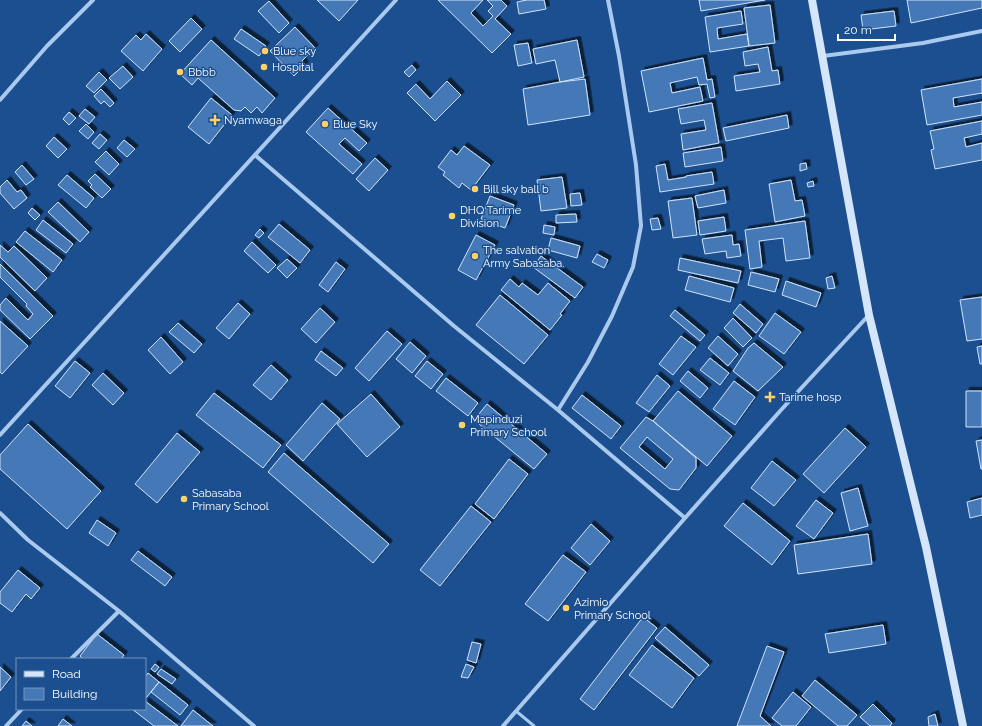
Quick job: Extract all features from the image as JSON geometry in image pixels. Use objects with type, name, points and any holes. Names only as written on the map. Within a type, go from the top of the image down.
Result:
[{"type":"main road","points":[[812,0],[869,315],[926,547],[963,726]]},
{"type":"street","points":[[0,100],[47,46],[93,0]]},
{"type":"street","points":[[0,435],[396,0]]},
{"type":"street","points":[[558,410],[588,362],[612,316],[633,267],[641,226],[636,165],[619,56],[608,0]]},
{"type":"street","points":[[823,56],[923,43],[982,31]]},
{"type":"street","points":[[255,155],[454,326],[558,410],[684,518]]},
{"type":"street","points":[[503,726],[684,518],[869,315]]},
{"type":"street","points":[[0,513],[28,540],[119,611],[254,726]]},
{"type":"street","points":[[73,658],[119,611]]},
{"type":"street","points":[[6,726],[21,710]]},
{"type":"lane","points":[[516,711],[534,726]]},
{"type":"building","points":[[317,0],[358,0],[339,21]]},
{"type":"building","points":[[438,0],[483,0],[471,13],[483,26],[493,16],[488,11],[493,6],[487,0],[501,0],[507,6],[495,19],[511,34],[492,53]]},
{"type":"building","points":[[527,0],[544,0],[546,9],[519,14],[517,2]]},
{"type":"building","points":[[699,0],[765,0],[701,11]]},
{"type":"building","points":[[907,0],[982,0],[982,8],[911,23]]},
{"type":"building","points":[[269,1],[289,23],[279,33],[258,11]]},
{"type":"building","points":[[770,5],[775,43],[749,46],[744,8]]},
{"type":"building","points":[[741,11],[743,24],[717,28],[718,39],[747,34],[749,46],[710,52],[705,17]]},
{"type":"building","points":[[894,11],[896,26],[863,30],[861,15]]},
{"type":"building","points":[[191,18],[202,29],[180,52],[169,41]]},
{"type":"building","points":[[295,27],[315,48],[302,61],[305,65],[294,76],[270,51]]},
{"type":"building","points":[[241,29],[266,46],[259,56],[234,39]]},
{"type":"building","points":[[146,34],[162,49],[143,71],[121,51],[136,35],[141,40]]},
{"type":"building","points":[[211,40],[275,98],[262,113],[257,107],[251,113],[245,107],[241,111],[234,110],[198,78],[192,85],[180,74]]},
{"type":"building","points":[[577,40],[584,77],[560,82],[555,60],[536,64],[533,49]]},
{"type":"building","points":[[528,43],[532,63],[518,66],[514,45]]},
{"type":"building","points":[[768,47],[772,71],[778,70],[780,84],[736,91],[734,76],[760,72],[758,64],[745,66],[743,52]]},
{"type":"building","points":[[703,58],[707,80],[712,79],[715,97],[710,98],[707,84],[699,85],[697,77],[670,83],[672,93],[700,87],[703,101],[649,112],[641,71]]},
{"type":"building","points":[[412,65],[416,70],[409,77],[404,72]]},
{"type":"building","points":[[123,66],[133,77],[120,89],[109,78]]},
{"type":"building","points":[[99,72],[107,80],[94,93],[86,86]]},
{"type":"building","points":[[585,79],[590,115],[528,125],[523,89]]},
{"type":"building","points":[[982,79],[982,93],[953,98],[954,107],[982,102],[982,115],[927,125],[921,90]]},
{"type":"building","points":[[447,81],[461,95],[435,121],[407,93],[416,84],[430,99]]},
{"type":"building","points":[[101,89],[114,103],[110,107],[104,101],[101,104],[94,96]]},
{"type":"building","points":[[211,98],[232,115],[209,144],[188,127]]},
{"type":"building","points":[[712,103],[719,143],[683,150],[681,134],[706,130],[704,120],[681,124],[678,109]]},
{"type":"building","points":[[328,108],[367,143],[359,151],[345,138],[339,144],[362,164],[353,174],[306,132]]},
{"type":"building","points":[[85,109],[95,117],[89,124],[79,116]]},
{"type":"building","points":[[69,112],[76,118],[69,125],[63,119]]},
{"type":"building","points":[[787,115],[789,128],[726,141],[723,128]]},
{"type":"building","points":[[982,121],[982,134],[964,138],[966,147],[982,143],[982,160],[935,169],[931,150],[934,149],[930,131]]},
{"type":"building","points":[[86,124],[94,132],[88,139],[79,131]]},
{"type":"building","points":[[100,134],[107,140],[99,149],[92,143]]},
{"type":"building","points":[[54,137],[67,149],[58,158],[46,146]]},
{"type":"building","points":[[124,140],[135,149],[127,157],[117,148]]},
{"type":"building","points":[[464,146],[490,165],[471,190],[462,183],[459,188],[443,175],[445,172],[438,167],[451,150],[457,155]]},
{"type":"building","points":[[721,147],[723,161],[685,167],[683,153]]},
{"type":"building","points":[[106,151],[119,164],[109,175],[95,162]]},
{"type":"building","points":[[375,158],[388,170],[369,191],[356,179]]},
{"type":"building","points":[[806,163],[807,169],[800,171],[800,164]]},
{"type":"building","points":[[665,164],[668,180],[712,172],[714,184],[660,192],[656,166]]},
{"type":"building","points":[[22,165],[34,179],[26,185],[15,172]]},
{"type":"building","points":[[95,174],[111,189],[102,198],[90,187],[92,185],[88,181]]},
{"type":"building","points":[[67,175],[94,198],[86,208],[58,185]]},
{"type":"building","points":[[562,177],[567,208],[541,211],[537,180]]},
{"type":"building","points":[[7,180],[17,192],[21,190],[27,198],[14,209],[0,193],[0,187]]},
{"type":"building","points":[[791,180],[795,201],[802,200],[805,216],[775,222],[769,184]]},
{"type":"building","points":[[813,181],[814,186],[808,187],[807,183]]},
{"type":"building","points":[[724,190],[726,203],[698,208],[695,196]]},
{"type":"building","points":[[580,193],[582,205],[571,206],[570,194]]},
{"type":"building","points":[[490,196],[514,205],[505,228],[481,219]]},
{"type":"building","points":[[692,198],[697,235],[673,238],[668,201]]},
{"type":"building","points":[[58,202],[89,232],[80,242],[48,212]]},
{"type":"building","points":[[32,208],[40,215],[35,220],[28,213]]},
{"type":"building","points":[[576,214],[577,222],[556,223],[556,215]]},
{"type":"building","points":[[724,217],[726,231],[700,235],[698,221]]},
{"type":"building","points":[[658,218],[661,229],[652,230],[650,219]]},
{"type":"building","points":[[43,220],[73,244],[66,253],[36,230]]},
{"type":"building","points":[[805,221],[810,258],[786,261],[783,238],[759,241],[762,267],[750,269],[745,230]]},
{"type":"building","points":[[279,224],[310,250],[300,263],[268,237]]},
{"type":"building","points":[[544,225],[555,227],[554,235],[543,233]]},
{"type":"building","points":[[260,229],[264,233],[259,238],[255,235]]},
{"type":"building","points":[[25,231],[62,260],[53,272],[16,242]]},
{"type":"building","points":[[476,235],[495,245],[476,280],[458,270]]},
{"type":"building","points":[[732,235],[733,245],[739,244],[741,256],[727,258],[726,251],[705,254],[702,239]]},
{"type":"building","points":[[551,238],[580,246],[577,258],[548,250]]},
{"type":"building","points":[[252,242],[276,265],[268,273],[244,251]]},
{"type":"building","points":[[0,245],[8,252],[14,246],[47,278],[35,291],[0,257]]},
{"type":"building","points":[[597,254],[608,260],[604,268],[592,262]]},
{"type":"building","points":[[541,256],[583,287],[575,298],[533,267]]},
{"type":"building","points":[[680,258],[741,271],[738,283],[678,270]]},
{"type":"building","points":[[287,259],[297,268],[287,278],[277,268]]},
{"type":"building","points":[[336,262],[345,269],[328,292],[319,285]]},
{"type":"building","points":[[0,264],[53,316],[30,339],[0,310],[0,305],[6,298],[28,320],[33,314],[26,306],[27,304],[0,277]]},
{"type":"building","points":[[751,272],[779,279],[775,292],[748,285]]},
{"type":"building","points":[[689,276],[734,288],[730,302],[685,290]]},
{"type":"building","points":[[832,276],[835,288],[828,289],[826,278]]},
{"type":"building","points":[[510,279],[519,287],[522,283],[538,295],[548,283],[570,301],[560,314],[562,315],[550,330],[501,290]]},
{"type":"building","points":[[786,281],[821,293],[816,307],[782,295]]},
{"type":"building","points":[[500,295],[548,335],[524,364],[476,325]]},
{"type":"building","points":[[982,297],[982,339],[967,341],[960,300]]},
{"type":"building","points":[[238,303],[250,314],[229,339],[216,328]]},
{"type":"building","points":[[740,304],[763,324],[756,333],[733,313]]},
{"type":"building","points":[[320,308],[335,322],[316,343],[301,329]]},
{"type":"building","points":[[675,310],[705,335],[700,341],[670,316]]},
{"type":"building","points":[[775,313],[801,332],[784,354],[759,336]]},
{"type":"building","points":[[733,318],[752,338],[743,347],[724,328]]},
{"type":"building","points":[[0,321],[28,346],[2,374],[0,372]]},
{"type":"building","points":[[178,323],[202,344],[194,353],[169,332]]},
{"type":"building","points":[[387,331],[402,344],[369,381],[355,368]]},
{"type":"building","points":[[681,336],[696,347],[673,375],[659,364]]},
{"type":"building","points":[[718,336],[738,354],[728,366],[708,348]]},
{"type":"building","points":[[161,337],[183,362],[170,374],[148,350]]},
{"type":"building","points":[[410,342],[426,356],[412,373],[396,359]]},
{"type":"building","points":[[754,343],[783,367],[758,391],[733,371],[748,348]]},
{"type":"building","points":[[982,346],[982,364],[980,364],[977,347]]},
{"type":"building","points":[[321,351],[343,368],[336,376],[315,360]]},
{"type":"building","points":[[710,358],[729,373],[720,385],[700,370]]},
{"type":"building","points":[[75,361],[90,373],[70,398],[55,386]]},
{"type":"building","points":[[427,361],[443,374],[431,389],[415,376]]},
{"type":"building","points":[[271,365],[288,380],[271,400],[253,385]]},
{"type":"building","points":[[688,371],[708,388],[700,398],[680,381]]},
{"type":"building","points":[[103,373],[124,393],[113,405],[92,385]]},
{"type":"building","points":[[657,375],[670,386],[649,412],[636,403]]},
{"type":"building","points":[[446,378],[478,403],[468,416],[436,391]]},
{"type":"building","points":[[734,381],[755,397],[735,425],[713,409]]},
{"type":"building","points":[[678,391],[732,436],[707,466],[653,421]]},
{"type":"building","points":[[966,391],[982,391],[982,427],[966,427]]},
{"type":"building","points":[[214,393],[281,445],[263,468],[196,415]]},
{"type":"building","points":[[371,394],[400,427],[367,457],[337,424]]},
{"type":"building","points":[[582,395],[621,426],[611,439],[572,408]]},
{"type":"building","points":[[322,403],[340,419],[303,461],[286,445]]},
{"type":"building","points":[[487,404],[547,454],[534,469],[474,420]]},
{"type":"building","points":[[646,417],[653,421],[696,458],[696,468],[679,490],[670,489],[620,448]],"holes":[[[647,437],[673,459],[665,469],[639,447]]]},
{"type":"building","points":[[28,424],[101,491],[67,529],[0,469],[0,455]]},
{"type":"building","points":[[845,428],[866,447],[824,493],[803,474]]},
{"type":"building","points":[[177,433],[200,452],[157,503],[135,484]]},
{"type":"building","points":[[982,440],[982,469],[981,469],[976,441]]},
{"type":"building","points":[[284,453],[389,544],[373,563],[268,472]]},
{"type":"building","points":[[509,459],[528,474],[494,519],[475,504]]},
{"type":"building","points":[[772,461],[796,480],[774,506],[751,488]]},
{"type":"building","points":[[858,488],[868,526],[850,531],[841,493]]},
{"type":"building","points":[[982,498],[982,515],[970,518],[967,502]]},
{"type":"building","points":[[816,500],[833,513],[814,539],[796,526]]},
{"type":"building","points":[[743,503],[790,541],[772,565],[724,526]]},
{"type":"building","points":[[471,506],[491,522],[440,586],[420,570]]},
{"type":"building","points":[[97,520],[116,533],[108,546],[89,533]]},
{"type":"building","points":[[591,524],[610,541],[590,565],[571,548]]},
{"type":"building","points":[[868,534],[872,564],[798,574],[794,545]]},
{"type":"building","points":[[138,551],[172,577],[165,586],[131,560]]},
{"type":"building","points":[[563,555],[586,572],[548,621],[525,604]]},
{"type":"building","points":[[18,570],[40,588],[31,599],[26,594],[12,612],[0,603],[0,592]]},
{"type":"building","points":[[643,617],[657,628],[594,710],[580,699]]},
{"type":"building","points":[[883,625],[886,644],[829,653],[825,634]]},
{"type":"building","points":[[665,627],[709,665],[699,676],[655,638]]},
{"type":"building","points":[[97,634],[124,655],[122,658],[82,658],[80,656]]},
{"type":"building","points":[[472,642],[481,644],[476,663],[467,660]]},
{"type":"building","points":[[652,645],[694,678],[672,708],[629,675]]},
{"type":"building","points":[[767,646],[784,652],[760,716],[771,726],[737,726]]},
{"type":"building","points":[[155,664],[159,667],[155,672],[151,669]]},
{"type":"building","points":[[466,664],[474,667],[468,678],[461,677]]},
{"type":"building","points":[[0,667],[11,677],[0,691]]},
{"type":"building","points":[[161,669],[176,679],[172,684],[157,674]]},
{"type":"building","points":[[148,673],[159,682],[146,698],[146,676]]},
{"type":"building","points":[[815,680],[857,715],[847,726],[838,726],[802,696]]},
{"type":"building","points":[[159,682],[188,705],[180,715],[151,692]]},
{"type":"building","points":[[793,692],[811,707],[796,726],[782,726],[772,718]]},
{"type":"building","points":[[146,702],[178,726],[154,726],[133,710],[146,710]]},
{"type":"building","points":[[873,704],[892,723],[890,726],[870,726],[860,717]]},
{"type":"building","points":[[193,710],[213,726],[181,726]]},
{"type":"building","points":[[935,714],[938,726],[929,726],[928,717]]},
{"type":"building","points":[[63,719],[72,726],[58,726]]},
{"type":"building","points":[[26,721],[32,726],[22,726]]},
{"type":"place","name":"Blue sky","points":[[265,51]]},
{"type":"place","name":"Hospital","points":[[264,67]]},
{"type":"place","name":"Bbbb","points":[[180,72]]},
{"type":"place","name":"Nyamwaga","points":[[215,120]]},
{"type":"place","name":"Blue Sky","points":[[325,124]]},
{"type":"place","name":"Bill sky ball b","points":[[475,189]]},
{"type":"place","name":"DHQ Tarime Division","points":[[452,216]]},
{"type":"place","name":"The salvation Army Sabasaba.","points":[[475,256]]},
{"type":"place","name":"Tarime hosp","points":[[770,397]]},
{"type":"place","name":"Mapinduzi Primary School","points":[[462,425]]},
{"type":"place","name":"Sabasaba Primary School","points":[[184,499]]},
{"type":"place","name":"Azimio Primary School","points":[[566,608]]}]
